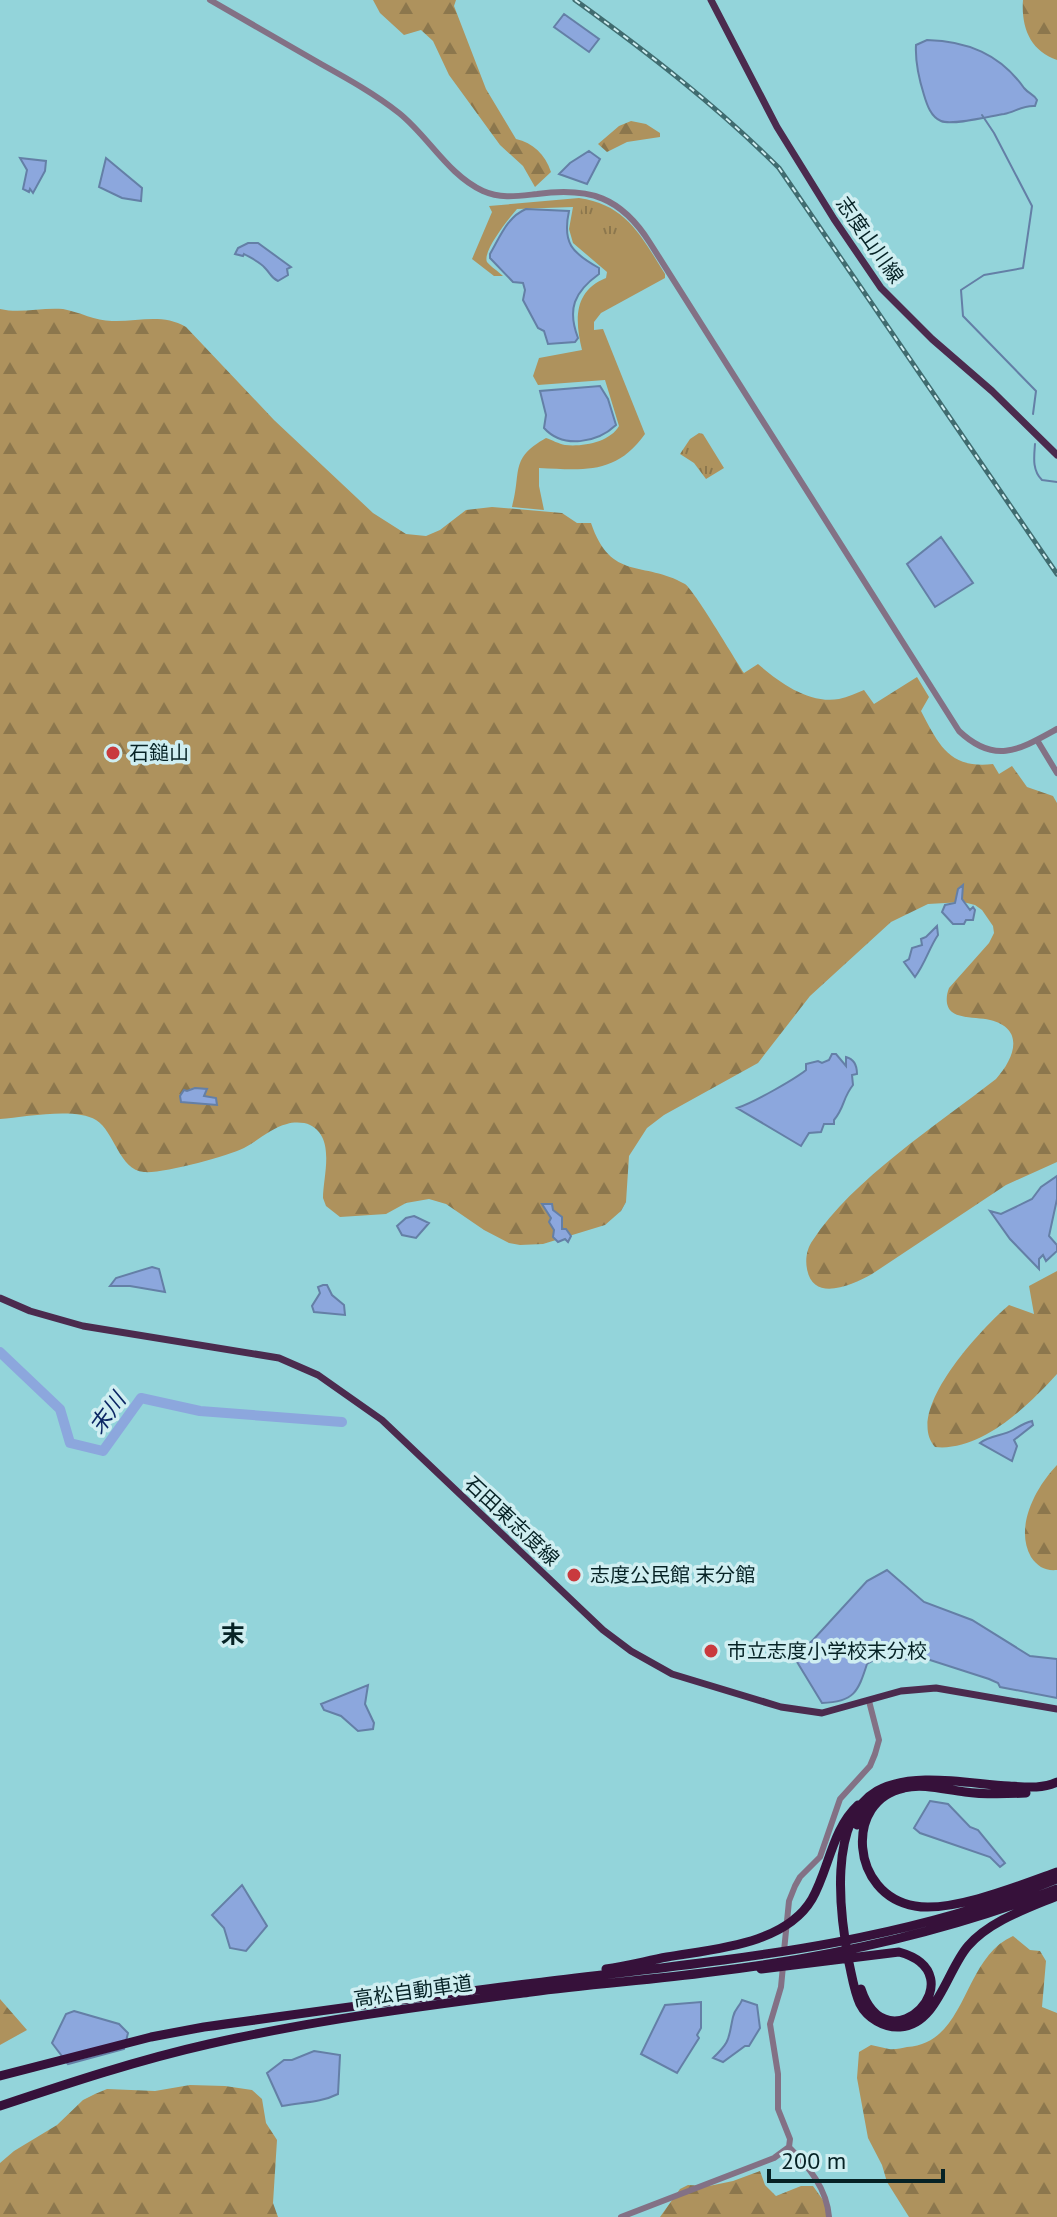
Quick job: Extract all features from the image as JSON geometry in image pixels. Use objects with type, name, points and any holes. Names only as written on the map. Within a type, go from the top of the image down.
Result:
[{"type":"highway","points":[[621,1974],[650,1969],[756,1939],[779,1929],[809,1904],[850,1812],[903,1781],[1036,1788],[1057,1785]]},
{"type":"highway","points":[[877,1796],[861,1846],[871,1880],[893,1900],[919,1907],[936,1907],[1002,1891],[1057,1872]]},
{"type":"highway","points":[[877,1796],[860,1808],[847,1834],[840,1885],[844,1937],[854,1988],[859,2003],[876,2021],[901,2027],[915,2023],[927,2013],[970,1943],[999,1922],[1057,1896]]},
{"type":"highway","points":[[859,1947],[899,1952],[921,1962],[929,1972],[931,1983],[926,2005],[917,2015],[893,2021],[872,2011],[859,1984],[848,1928],[849,1851],[860,1819],[877,1796]]},
{"type":"highway","points":[[839,1951],[859,1947],[1057,1879]]},
{"type":"highway","points":[[774,1961],[934,1931],[1057,1889]]},
{"type":"highway","name":"高松自動車道","points":[[0,2076],[151,2037],[204,2027],[383,2008],[650,1969],[774,1961],[839,1951]]},
{"type":"highway","name":"高松自動車道","points":[[650,1969],[714,1972],[774,1961]]},
{"type":"highway","name":"高松自動車道","points":[[0,2106],[78,2080],[208,2044],[383,2008],[532,1983],[621,1974]]},
{"type":"main road","name":"志度山川線","points":[[711,0],[777,127],[872,276],[932,339],[992,391],[1057,455]]},
{"type":"main road","name":"石田東志度線","points":[[0,1298],[30,1311],[83,1326],[255,1353],[299,1365],[318,1375],[382,1420],[603,1630],[655,1666],[705,1685],[781,1707],[822,1713],[901,1691],[936,1688],[1057,1709]]},
{"type":"street","points":[[210,0],[377,96],[400,114],[465,179],[485,192],[500,197],[558,191],[588,193],[617,205],[630,216],[640,227],[959,731],[979,747],[994,751],[1019,749],[1057,729]]},
{"type":"street","points":[[1037,740],[1057,773]]},
{"type":"street","points":[[621,2217],[774,2158],[785,2153],[789,2147],[790,2139],[778,2109],[778,2074],[770,2024],[781,1987],[789,1901],[800,1877],[820,1857],[840,1799],[870,1766],[875,1754],[879,1740],[869,1701]]},
{"type":"street","points":[[789,2147],[826,2196],[829,2217]]},
{"type":"green space","points":[[373,0],[456,0],[454,6],[486,89],[516,139],[538,150],[551,172],[535,187],[523,166],[500,145],[449,75],[433,41],[421,30],[404,35],[380,13]]},
{"type":"green space","points":[[1023,0],[1057,0],[1057,60],[1040,51],[1029,37]]},
{"type":"green space","points":[[631,121],[646,124],[660,133],[660,137],[627,142],[607,152],[598,144],[619,126]]},
{"type":"green space","points":[[579,198],[609,207],[621,215],[640,235],[665,274],[665,278],[601,313],[594,322],[594,330],[603,329],[645,434],[622,457],[598,467],[539,468],[544,510],[512,507],[519,467],[526,453],[534,446],[546,438],[565,445],[588,444],[603,440],[619,426],[605,380],[538,385],[533,376],[539,358],[582,350],[578,328],[579,308],[587,291],[606,278],[607,272],[573,243],[569,229],[573,207],[517,209],[498,234],[487,257],[487,262],[503,276],[494,276],[472,259],[492,212],[489,206]]},
{"type":"green space","points":[[583,201],[614,212],[637,236],[632,241],[613,243],[582,238],[579,220]]},
{"type":"green space","points":[[0,309],[63,309],[106,321],[159,319],[186,327],[274,420],[373,513],[406,534],[426,536],[440,530],[466,510],[492,507],[562,513],[577,523],[591,523],[599,542],[618,562],[685,584],[744,673],[758,664],[785,685],[806,695],[828,700],[864,690],[874,704],[917,677],[929,697],[921,711],[947,752],[966,763],[993,764],[999,774],[1012,766],[1027,787],[1053,796],[1057,803],[1057,1162],[1006,1185],[864,1278],[834,1288],[817,1286],[811,1279],[806,1265],[808,1250],[830,1218],[897,1154],[996,1079],[1012,1054],[1009,1030],[990,1020],[956,1014],[947,1004],[949,988],[989,943],[994,933],[982,910],[963,902],[928,904],[891,922],[810,996],[758,1063],[664,1115],[647,1128],[629,1156],[626,1202],[621,1211],[605,1225],[543,1244],[509,1243],[446,1204],[429,1199],[406,1203],[386,1214],[340,1217],[326,1206],[323,1198],[326,1148],[323,1139],[318,1131],[305,1123],[281,1126],[244,1148],[224,1155],[144,1172],[129,1165],[102,1126],[87,1116],[50,1114],[0,1119]]},
{"type":"green space","points":[[703,434],[724,468],[706,479],[694,463],[680,454],[690,439]]},
{"type":"green space","points":[[1057,1271],[1057,1374],[1032,1400],[986,1435],[952,1447],[935,1447],[928,1432],[929,1413],[950,1371],[1009,1305],[1034,1314],[1029,1286]]},
{"type":"green space","points":[[1057,1465],[1057,1570],[1053,1570],[1042,1568],[1031,1557],[1025,1533],[1035,1496]]},
{"type":"green space","points":[[1013,1936],[1030,1950],[1040,1951],[1046,1961],[1042,2007],[1057,2013],[1057,2217],[909,2217],[887,2182],[868,2138],[857,2078],[859,2052],[871,2045],[893,2049],[927,2042],[942,2031],[954,2016],[984,1962],[996,1947]]},
{"type":"green space","points":[[0,1999],[27,2030],[0,2045]]},
{"type":"green space","points":[[190,2085],[252,2090],[262,2099],[266,2123],[277,2140],[273,2203],[278,2217],[0,2217],[0,2163],[57,2125],[83,2100],[107,2089],[155,2091]]},
{"type":"green space","points":[[760,2171],[765,2185],[776,2196],[801,2186],[813,2186],[828,2207],[827,2217],[660,2217],[680,2189],[688,2185],[709,2186]]},
{"type":"water","points":[[564,14],[599,39],[589,52],[554,27]]},
{"type":"water","points":[[927,40],[956,43],[993,58],[1036,98],[1035,106],[962,122],[941,121],[932,114],[920,83],[916,45]]},
{"type":"water","points":[[589,151],[600,159],[587,184],[559,174],[570,163]]},
{"type":"water","points":[[20,158],[46,161],[45,171],[33,193],[30,189],[29,192],[23,189],[27,170]]},
{"type":"water","points":[[106,158],[142,188],[141,201],[122,198],[99,187]]},
{"type":"water","points":[[526,209],[569,211],[567,231],[571,246],[599,268],[599,274],[575,302],[573,318],[578,338],[575,342],[548,344],[544,331],[538,328],[523,300],[523,283],[513,282],[490,258],[509,222]]},
{"type":"water","points":[[248,243],[258,243],[291,267],[287,269],[288,275],[278,281],[255,260],[244,254],[235,254],[238,248]]},
{"type":"water","points":[[600,386],[608,399],[616,425],[608,431],[590,439],[570,441],[552,435],[544,428],[546,415],[540,391]]},
{"type":"water","points":[[941,537],[973,583],[935,607],[907,564]]},
{"type":"water","points":[[963,885],[962,899],[970,910],[973,907],[975,910],[973,920],[953,924],[942,912],[945,905],[955,903],[958,889]]},
{"type":"water","points":[[937,926],[938,935],[915,977],[904,962],[909,959],[912,948],[922,945],[921,939]]},
{"type":"water","points":[[832,1054],[836,1054],[846,1066],[846,1057],[851,1059],[857,1074],[852,1075],[853,1085],[834,1124],[824,1124],[821,1132],[809,1133],[801,1146],[737,1108],[793,1079],[806,1070],[806,1064],[822,1063],[829,1060]]},
{"type":"water","points":[[207,1089],[204,1096],[216,1098],[217,1105],[181,1102],[180,1096],[184,1090]]},
{"type":"water","points":[[1057,1176],[1057,1199],[1049,1236],[1057,1245],[1057,1251],[1046,1261],[1043,1255],[1039,1259],[1039,1269],[1010,1239],[990,1211],[1001,1214],[1032,1199],[1041,1187]]},
{"type":"water","points":[[542,1204],[552,1204],[553,1210],[562,1217],[562,1229],[566,1229],[571,1236],[568,1242],[565,1239],[558,1242],[553,1237],[554,1230],[549,1222],[551,1218]]},
{"type":"water","points":[[414,1216],[429,1223],[416,1238],[402,1235],[397,1226]]},
{"type":"water","points":[[152,1267],[159,1269],[165,1292],[110,1286],[116,1278]]},
{"type":"water","points":[[327,1285],[332,1295],[344,1305],[345,1315],[314,1312],[312,1306],[320,1293],[318,1287]]},
{"type":"water","points":[[1032,1421],[1033,1425],[1014,1440],[1017,1446],[1012,1461],[980,1443],[988,1438]]},
{"type":"water","points":[[887,1570],[924,1602],[972,1620],[1030,1656],[1057,1659],[1057,1698],[1000,1687],[989,1679],[927,1659],[874,1660],[867,1664],[853,1694],[848,1698],[822,1703],[794,1657],[867,1581]]},
{"type":"water","points":[[368,1685],[365,1704],[374,1723],[373,1729],[358,1731],[341,1716],[324,1710],[321,1704]]},
{"type":"water","points":[[930,1801],[948,1804],[970,1827],[978,1830],[1005,1863],[1000,1867],[990,1857],[920,1833],[914,1828]]},
{"type":"water","points":[[242,1885],[267,1926],[246,1951],[230,1948],[224,1928],[212,1915]]},
{"type":"water","points":[[742,2000],[757,2005],[760,2028],[749,2046],[723,2062],[713,2058],[726,2043],[734,2014]]},
{"type":"water","points":[[701,2002],[699,2038],[677,2073],[641,2054],[665,2005]]},
{"type":"water","points":[[74,2011],[119,2024],[128,2033],[124,2049],[68,2064],[52,2043],[66,2014]]},
{"type":"water","points":[[314,2051],[340,2055],[338,2094],[318,2101],[282,2106],[267,2073],[284,2060]]},
{"type":"waterway","points":[[982,115],[1032,206],[1023,268],[984,275],[961,290],[963,316],[1036,391],[1033,414]]},
{"type":"waterway","points":[[1035,444],[1034,463],[1039,476],[1042,480],[1057,482]]},
{"type":"waterway","name":"末川","points":[[0,1352],[60,1409],[70,1443],[103,1451],[141,1398],[200,1411],[342,1422]]},
{"type":"railway","points":[[575,0],[680,80],[731,122],[779,168],[1057,574]]},
{"type":"place","name":"石鎚山","points":[[113,753]]},
{"type":"place","name":"志度公民館 末分館","points":[[574,1575]]},
{"type":"place","name":"市立志度小学校末分校","points":[[711,1651]]},
{"type":"district","name":"末","points":[[233,1635]]}]
